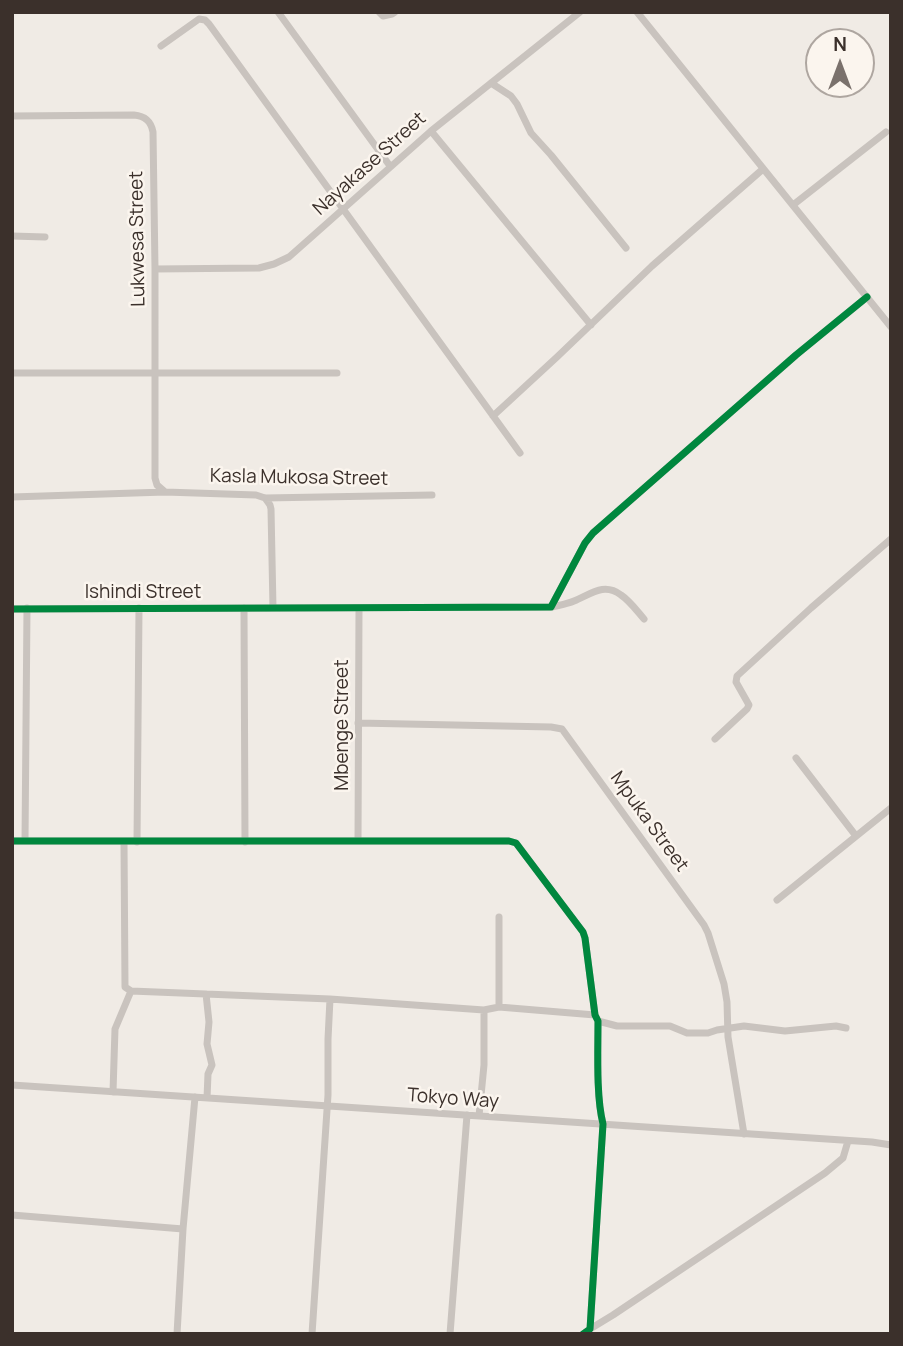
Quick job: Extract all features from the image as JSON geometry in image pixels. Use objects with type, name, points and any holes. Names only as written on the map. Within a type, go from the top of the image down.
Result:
[{"type":"street","points":[[278,12],[390,166]]},
{"type":"street","points":[[379,12],[388,16],[395,12]]},
{"type":"street","name":"Nayakase Street","points":[[155,269],[252,268],[274,264],[295,251],[431,131],[579,12]]},
{"type":"street","points":[[637,12],[891,327]]},
{"type":"street","points":[[161,47],[199,19],[205,20],[520,453]]},
{"type":"street","points":[[491,83],[511,96],[531,133],[626,248]]},
{"type":"street","name":"Lukwesa Street","points":[[12,116],[134,115],[148,120],[151,125],[155,269],[155,478],[157,485],[165,492]]},
{"type":"street","points":[[431,131],[591,325]]},
{"type":"street","points":[[793,205],[886,132]]},
{"type":"street","points":[[492,416],[652,266],[763,169]]},
{"type":"street","points":[[12,236],[45,237]]},
{"type":"street","points":[[551,607],[593,533],[867,297]]},
{"type":"street","points":[[12,373],[338,373]]},
{"type":"street","name":"Kasla Mukosa Street","points":[[12,496],[165,492],[256,495],[265,498],[432,495]]},
{"type":"street","points":[[265,498],[271,509],[273,608]]},
{"type":"street","points":[[715,739],[749,705],[736,682],[737,676],[891,539]]},
{"type":"street","name":"Ishindi Street","points":[[12,609],[551,607],[600,589],[610,589],[626,598],[644,620]]},
{"type":"street","points":[[25,842],[27,608]]},
{"type":"street","points":[[137,842],[139,608]]},
{"type":"street","points":[[244,608],[245,842]]},
{"type":"street","name":"Mbenge Street","points":[[358,841],[359,609]]},
{"type":"street","name":"Mpuka Street","points":[[358,723],[562,729],[704,925],[724,984],[744,1134]]},
{"type":"street","points":[[796,758],[856,836]]},
{"type":"street","points":[[777,900],[891,808]]},
{"type":"street","points":[[12,841],[516,843],[585,938],[596,1018],[603,1124],[587,1331]]},
{"type":"street","points":[[124,842],[125,987],[131,991],[330,999],[484,1010],[499,1007],[596,1018],[617,1026],[670,1026],[687,1032],[708,1034],[717,1030],[750,1026],[785,1031],[836,1026],[846,1028]]},
{"type":"street","points":[[499,918],[499,1007]]},
{"type":"street","points":[[113,1092],[115,1029],[131,991]]},
{"type":"street","points":[[206,994],[209,1022],[207,1044],[212,1062],[208,1074],[207,1098]]},
{"type":"street","points":[[313,1334],[330,999]]},
{"type":"street","points":[[479,1116],[484,1065],[484,1010]]},
{"type":"street","name":"Tokyo Way","points":[[12,1085],[891,1145]]},
{"type":"street","points":[[177,1334],[195,1097]]},
{"type":"street","points":[[450,1334],[467,1115]]},
{"type":"street","points":[[587,1331],[825,1172],[843,1158],[848,1141]]},
{"type":"street","points":[[12,1215],[183,1229]]},
{"type":"cycle path","points":[[12,609],[551,607],[593,533],[796,355],[867,297]]},
{"type":"cycle path","points":[[12,841],[516,843],[583,932],[598,1021],[598,1087],[603,1124],[590,1329],[583,1334]]}]
